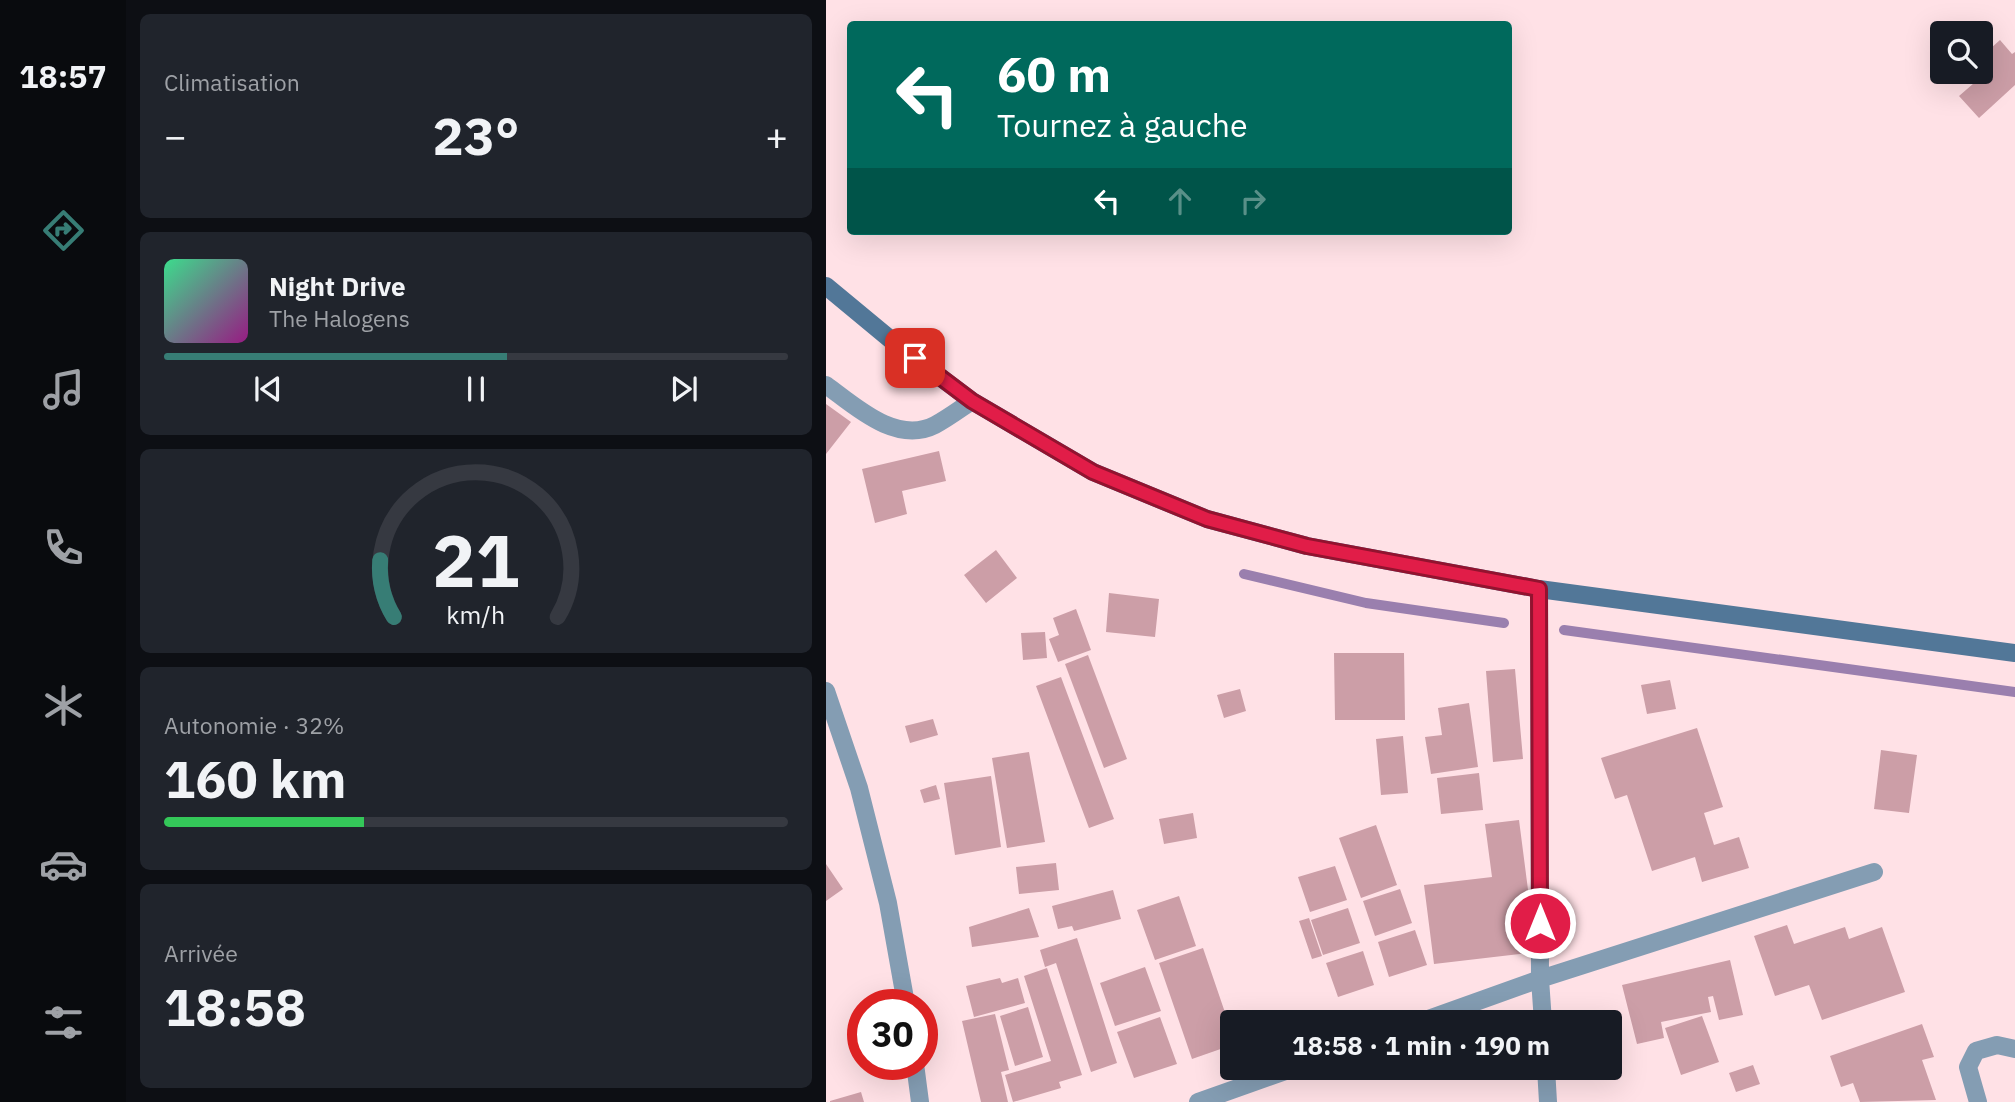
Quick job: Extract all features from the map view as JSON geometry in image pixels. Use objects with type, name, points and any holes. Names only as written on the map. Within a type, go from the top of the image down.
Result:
[{"type":"main road","points":[[826,286],[896,344],[972,401],[1093,472],[1207,519],[1307,546],[1539,589],[2015,653]]},
{"type":"street","points":[[826,386],[875,419],[894,428],[932,426],[972,401]]},
{"type":"street","points":[[1539,589],[1542,1010]]},
{"type":"street","points":[[826,691],[862,801],[888,903],[903,989]]},
{"type":"street","points":[[1453,1010],[1540,979],[1874,872]]},
{"type":"street","points":[[1978,1102],[1968,1067],[1976,1051],[1997,1045],[2015,1049]]},
{"type":"street","points":[[917,1080],[920,1102]]},
{"type":"street","points":[[1198,1102],[1260,1080]]},
{"type":"street","points":[[1547,1080],[1548,1102]]},
{"type":"building","points":[[2000,40],[2012,54],[2015,52],[2015,85],[1979,118],[1959,96],[1973,84],[1993,84],[1993,46]]},
{"type":"building","points":[[826,404],[851,422],[826,454]]},
{"type":"building","points":[[939,451],[946,481],[902,491],[907,514],[875,523],[862,469]]},
{"type":"building","points":[[996,550],[1017,578],[986,603],[964,575]]},
{"type":"building","points":[[1109,593],[1159,599],[1155,637],[1106,632]]},
{"type":"building","points":[[1076,609],[1091,650],[1058,662],[1049,639],[1059,635],[1053,618]]},
{"type":"building","points":[[1045,632],[1047,658],[1023,660],[1021,633]]},
{"type":"building","points":[[1334,653],[1404,653],[1405,720],[1335,720]]},
{"type":"building","points":[[1088,655],[1127,759],[1104,768],[1065,664]]},
{"type":"building","points":[[1515,669],[1523,759],[1493,762],[1486,671]]},
{"type":"building","points":[[1061,677],[1114,819],[1089,828],[1036,686]]},
{"type":"building","points":[[1670,680],[1676,709],[1647,714],[1641,685]]},
{"type":"building","points":[[1240,689],[1246,711],[1224,718],[1217,695]]},
{"type":"building","points":[[1469,703],[1478,767],[1431,774],[1425,737],[1442,735],[1438,708]]},
{"type":"building","points":[[933,719],[938,735],[910,743],[905,726]]},
{"type":"building","points":[[1697,728],[1723,807],[1704,813],[1714,845],[1739,837],[1749,868],[1702,882],[1695,857],[1652,871],[1627,795],[1615,799],[1601,758]]},
{"type":"building","points":[[1403,736],[1408,793],[1381,795],[1376,739]]},
{"type":"building","points":[[1881,750],[1917,755],[1909,813],[1874,809]]},
{"type":"building","points":[[1029,752],[1045,842],[1007,848],[992,758]]},
{"type":"building","points":[[1479,773],[1483,810],[1441,814],[1437,778]]},
{"type":"building","points":[[991,776],[1001,847],[955,855],[944,783]]},
{"type":"building","points":[[936,785],[940,799],[924,803],[920,790]]},
{"type":"building","points":[[1193,813],[1197,838],[1164,844],[1159,819]]},
{"type":"building","points":[[1519,820],[1536,952],[1434,964],[1424,885],[1492,877],[1485,824]]},
{"type":"building","points":[[1376,825],[1397,885],[1361,898],[1339,838]]},
{"type":"building","points":[[1056,863],[1059,890],[1019,894],[1016,867]]},
{"type":"building","points":[[826,864],[843,889],[826,901]]},
{"type":"building","points":[[1335,866],[1347,900],[1310,912],[1298,877]]},
{"type":"building","points":[[1400,889],[1412,923],[1375,936],[1363,901]]},
{"type":"building","points":[[1113,890],[1121,919],[1074,931],[1072,926],[1058,929],[1052,906]]},
{"type":"building","points":[[1179,896],[1196,946],[1155,960],[1137,910]]},
{"type":"building","points":[[1029,908],[1039,937],[972,947],[969,927]]},
{"type":"building","points":[[1348,908],[1360,943],[1323,955],[1311,920]]},
{"type":"building","points":[[1309,918],[1322,956],[1312,959],[1299,921]]},
{"type":"building","points":[[1787,925],[1794,944],[1845,927],[1849,939],[1882,927],[1905,992],[1822,1020],[1809,985],[1775,996],[1754,936]]},
{"type":"building","points":[[1415,930],[1427,965],[1389,977],[1378,942]]},
{"type":"building","points":[[1077,938],[1117,1063],[1091,1072],[1056,963],[1045,967],[1040,950]]},
{"type":"building","points":[[1203,948],[1224,1010],[1220,1010],[1220,1049],[1192,1059],[1159,963]]},
{"type":"building","points":[[1363,951],[1374,985],[1338,997],[1326,963]]},
{"type":"building","points":[[1730,960],[1743,1015],[1719,1020],[1713,996],[1708,997],[1711,1012],[1661,1022],[1664,1038],[1637,1044],[1622,985]]},
{"type":"building","points":[[1145,967],[1161,1011],[1115,1026],[1100,983]]},
{"type":"building","points":[[1047,968],[1082,1075],[1059,1082],[1061,1088],[1013,1102],[1005,1075],[1051,1061],[1024,976]]},
{"type":"building","points":[[1000,978],[1002,983],[1018,978],[1025,1003],[974,1017],[966,986]]},
{"type":"building","points":[[1028,1007],[1043,1057],[1015,1066],[1000,1016]]},
{"type":"building","points":[[995,1014],[1009,1070],[1001,1072],[1008,1102],[981,1102],[962,1021]]},
{"type":"building","points":[[1702,1016],[1719,1062],[1681,1075],[1665,1028]]},
{"type":"building","points":[[1160,1017],[1177,1064],[1134,1078],[1117,1032]]},
{"type":"building","points":[[1922,1024],[1934,1057],[1922,1060],[1936,1100],[1860,1102],[1853,1083],[1841,1087],[1830,1056]]},
{"type":"building","points":[[1753,1065],[1760,1084],[1736,1092],[1729,1073]]},
{"type":"building","points":[[861,1092],[864,1102],[830,1102],[830,1101]]},
{"type":"waterway","points":[[1244,574],[1366,603],[1504,623]]},
{"type":"waterway","points":[[1564,630],[2015,692]]},
{"type":"route","points":[[915,358],[972,401],[1093,472],[1207,519],[1307,546],[1539,589],[1540,923]]}]
